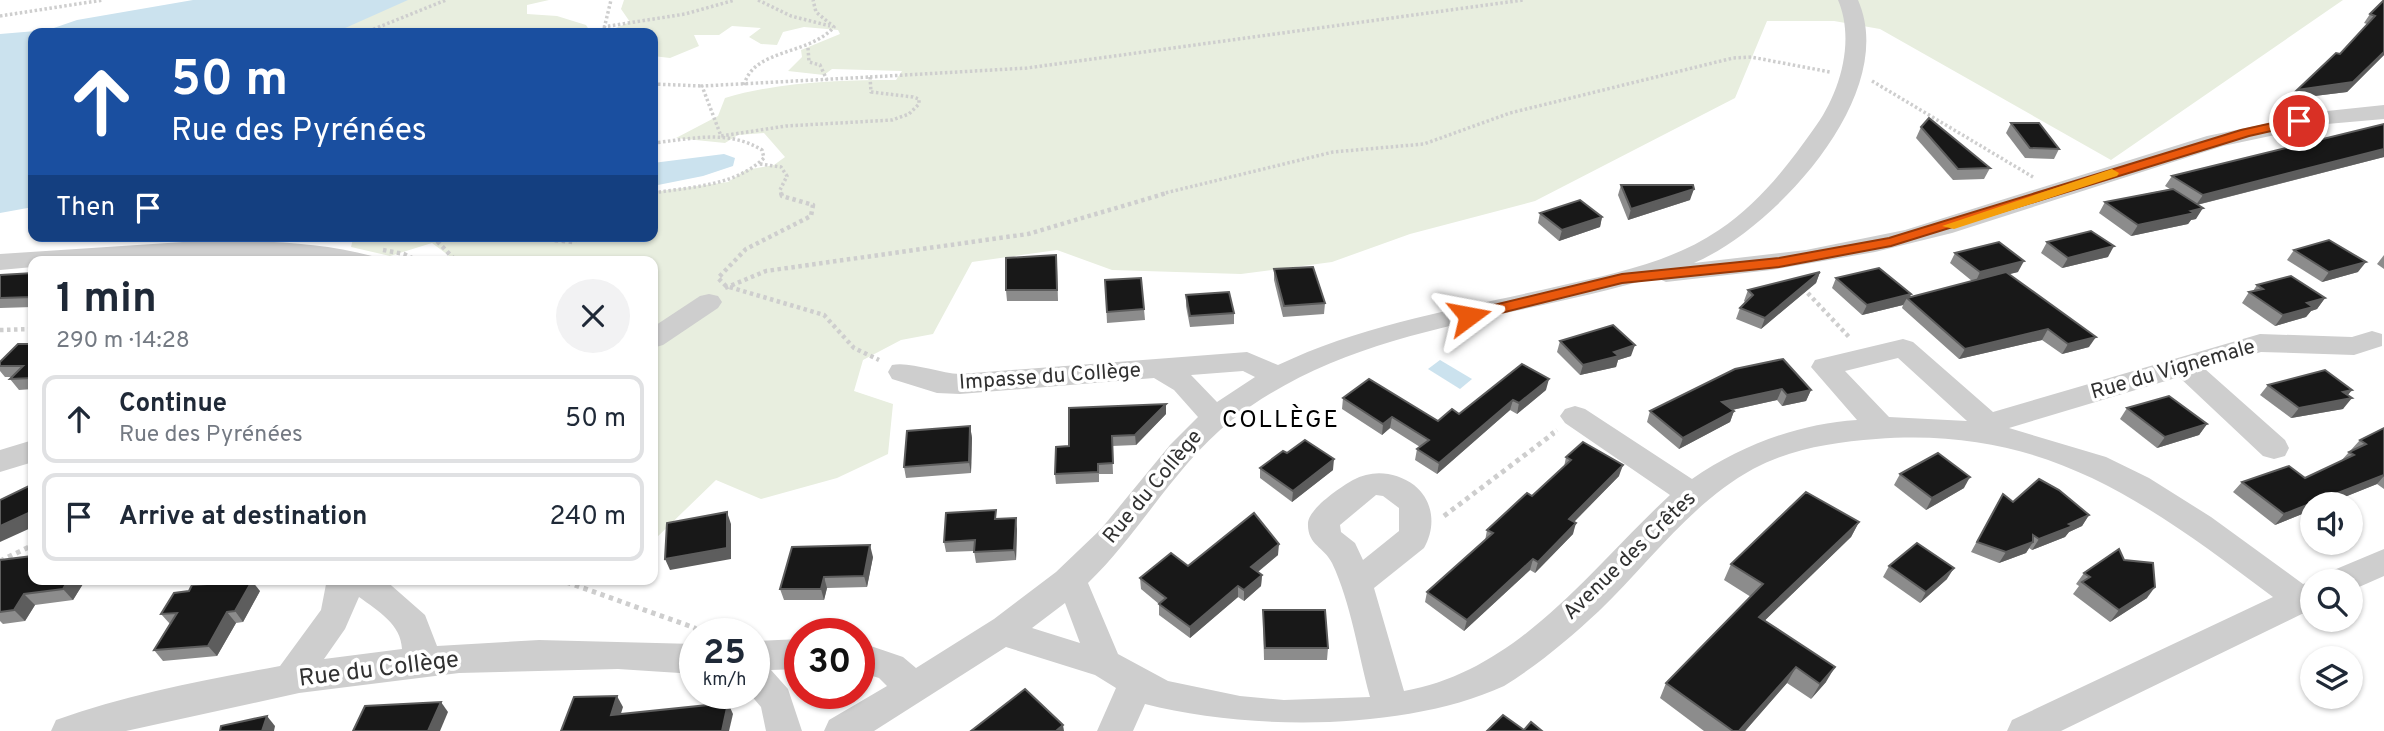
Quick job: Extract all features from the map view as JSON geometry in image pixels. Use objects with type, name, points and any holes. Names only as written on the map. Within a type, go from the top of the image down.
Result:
[{"type":"street","name":"Rue du Collège","points":[[842,731],[1002,630],[1066,582],[1095,556],[1191,438],[1214,416],[1277,377],[1366,340],[1622,279],[1671,264],[1714,243],[1753,216],[1780,191],[1836,114],[1851,75],[1855,14],[1848,0]]},
{"type":"street","points":[[1622,279],[1766,264],[1832,254],[1943,228],[2246,132],[2316,118],[2384,112]]},
{"type":"street","points":[[1714,243],[1773,255],[1832,254]]},
{"type":"street","points":[[1714,243],[1727,260],[1766,264]]},
{"type":"street","points":[[110,256],[220,250],[333,256]]},
{"type":"street","points":[[0,262],[28,260]]},
{"type":"street","points":[[658,335],[717,294]]},
{"type":"street","name":"Rue du Vignemale","points":[[1989,429],[2260,343],[2354,346],[2372,340]]},
{"type":"street","points":[[1881,428],[1825,367],[1903,348],[1989,429]]},
{"type":"street","name":"Impasse du Collège","points":[[902,372],[937,383],[960,384],[1159,369],[1195,363],[1247,361],[1277,377]]},
{"type":"street","points":[[2184,365],[2274,448]]},
{"type":"street","name":"Impasse du Collège","points":[[1159,369],[1177,375],[1193,389],[1214,416]]},
{"type":"street","points":[[1575,416],[1692,494]]},
{"type":"street","name":"Avenue des Crêtes","points":[[1002,630],[1020,639],[1105,664],[1136,684],[1166,696],[1289,723],[1327,718],[1378,718],[1486,678],[1540,641],[1631,558],[1692,494],[1749,458],[1802,441],[1881,428],[1989,429],[2135,485],[2300,593]]},
{"type":"street","points":[[0,461],[28,453]]},
{"type":"street","points":[[1356,584],[1413,539],[1415,508],[1408,498],[1390,485],[1380,483],[1368,486],[1325,521],[1326,538],[1344,552],[1356,584],[1378,718]]},
{"type":"street","points":[[2363,571],[2384,562]]},
{"type":"street","points":[[1066,582],[1078,594],[1105,664]]},
{"type":"street","points":[[291,680],[299,663],[339,611],[345,585]]},
{"type":"street","points":[[367,585],[417,628],[422,648],[417,662]]},
{"type":"street","points":[[2025,731],[2300,598]]},
{"type":"street","name":"Rue du Collège","points":[[69,731],[122,715],[291,680],[417,662],[607,654],[679,658]]},
{"type":"street","points":[[875,662],[891,667],[912,687]]},
{"type":"street","points":[[1115,731],[1136,684]]},
{"type":"street","points":[[770,689],[781,710],[784,731]]},
{"type":"path","points":[[0,16],[103,0]]},
{"type":"path","points":[[376,28],[446,0]]},
{"type":"path","points":[[611,0],[603,27],[684,14],[735,0]]},
{"type":"path","points":[[758,0],[791,16],[834,27]]},
{"type":"path","points":[[813,0],[816,12],[834,27]]},
{"type":"path","points":[[658,84],[744,85],[1027,68],[1523,0]]},
{"type":"path","points":[[744,85],[745,77],[754,63],[808,48],[830,35],[834,27]]},
{"type":"path","points":[[808,48],[809,62],[820,65],[827,80]]},
{"type":"path","points":[[717,294],[766,271],[1028,234],[1192,185],[1333,152],[1424,144],[1510,113],[1733,58],[1751,57],[1826,71]]},
{"type":"path","points":[[658,142],[786,126],[892,120],[909,114],[919,104],[919,99],[911,96],[884,96],[871,92],[870,76]]},
{"type":"path","points":[[1874,82],[2058,191]]},
{"type":"path","points":[[702,86],[721,136]]},
{"type":"path","points":[[721,136],[751,141],[762,150],[764,158],[760,164]]},
{"type":"path","points":[[658,192],[713,182],[760,164],[781,167],[787,176],[780,190],[782,196],[813,205],[811,216],[742,251],[725,265],[718,278],[717,294]]},
{"type":"path","points":[[438,242],[451,256]]},
{"type":"path","points":[[1766,264],[1868,356]]},
{"type":"path","points":[[717,294],[824,316],[854,348],[902,372]]},
{"type":"path","points":[[0,330],[28,329]]},
{"type":"path","points":[[1416,524],[1448,516],[1575,416]]},
{"type":"path","points":[[0,561],[28,547]]},
{"type":"path","points":[[576,585],[679,622]]},
{"type":"green space","points":[[391,0],[549,0],[527,5],[527,14],[557,16],[586,25],[588,28],[341,28]]},
{"type":"green space","points":[[624,0],[2343,0],[2111,160],[1880,29],[1834,21],[1767,21],[1735,98],[1535,201],[1410,234],[1332,262],[1241,274],[1112,270],[1057,250],[972,262],[933,334],[901,340],[863,360],[854,391],[893,404],[888,454],[837,478],[761,499],[716,480],[658,536],[658,256],[449,256],[432,243],[390,256],[351,247],[352,242],[658,242],[658,191],[728,182],[746,170],[774,165],[785,157],[764,133],[738,135],[725,143],[676,138],[718,116],[725,98],[788,85],[896,80],[902,71],[832,69],[824,75],[788,71],[802,57],[801,50],[840,34],[838,30],[804,27],[783,32],[777,45],[761,44],[749,37],[761,28],[732,26],[719,35],[694,35],[699,46],[670,58],[658,57],[658,28],[616,28],[630,22],[621,9]]},
{"type":"water","points":[[193,0],[408,0],[345,28],[54,28],[77,20]]},
{"type":"water","points":[[28,32],[28,208],[0,213],[0,34]]},
{"type":"water","points":[[724,154],[735,158],[733,166],[703,176],[658,185],[658,162]]},
{"type":"water","points":[[1440,360],[1472,379],[1460,389],[1428,369]]},
{"type":"building","points":[[2384,0],[2384,52],[2353,82],[2297,90],[2336,53],[2340,54],[2375,16],[2370,14]]},
{"type":"building","points":[[1929,118],[1990,168],[1958,169],[1921,127]]},
{"type":"building","points":[[2011,123],[2039,123],[2059,149],[2030,148]]},
{"type":"building","points":[[2384,124],[2384,149],[2203,195],[2172,176]]},
{"type":"building","points":[[1621,185],[1693,185],[1694,189],[1631,209]]},
{"type":"building","points":[[2173,189],[2203,208],[2191,211],[2195,213],[2138,225],[2105,202]]},
{"type":"building","points":[[1580,200],[1602,217],[1562,230],[1540,213]]},
{"type":"building","points":[[2091,231],[2114,246],[2068,258],[2047,242]]},
{"type":"building","points":[[2329,240],[2366,262],[2329,272],[2294,250]]},
{"type":"building","points":[[1999,242],[2024,261],[1980,272],[1955,253]]},
{"type":"building","points":[[1056,255],[1057,290],[1006,290],[1006,258]]},
{"type":"building","points":[[1313,267],[1325,303],[1284,306],[1274,269]]},
{"type":"building","points":[[1879,268],[1911,294],[1867,305],[1836,278]]},
{"type":"building","points":[[1820,272],[1765,318],[1740,308],[1753,295],[1748,290]]},
{"type":"building","points":[[2006,272],[2096,337],[2068,344],[2048,329],[1965,349],[1907,298]]},
{"type":"building","points":[[28,273],[28,297],[0,298],[0,275]]},
{"type":"building","points":[[2291,276],[2325,298],[2307,303],[2313,307],[2283,315],[2249,292],[2263,289],[2257,285]]},
{"type":"building","points":[[1141,278],[1144,309],[1107,312],[1105,280]]},
{"type":"building","points":[[1229,292],[1234,313],[1190,316],[1186,295]]},
{"type":"building","points":[[1613,325],[1635,345],[1614,352],[1619,356],[1583,365],[1560,341]]},
{"type":"building","points":[[18,344],[28,344],[28,378],[10,379],[23,366],[0,366],[0,362]]},
{"type":"building","points":[[1783,359],[1811,390],[1787,395],[1782,389],[1722,402],[1734,411],[1683,438],[1650,411],[1735,369]]},
{"type":"building","points":[[1522,364],[1549,379],[1519,403],[1513,400],[1439,463],[1417,449],[1429,440],[1392,417],[1383,424],[1343,398],[1369,379],[1438,421],[1452,409],[1459,414]]},
{"type":"building","points":[[2325,370],[2352,390],[2343,392],[2352,398],[2299,408],[2268,385]]},
{"type":"building","points":[[2169,396],[2207,424],[2165,437],[2127,408]]},
{"type":"building","points":[[1166,404],[1135,435],[1112,436],[1113,463],[1098,464],[1098,472],[1055,474],[1056,447],[1069,446],[1069,408]]},
{"type":"building","points":[[970,426],[969,462],[904,467],[907,431]]},
{"type":"building","points":[[2384,428],[2384,475],[2340,492],[2300,492],[2300,508],[2284,514],[2242,482],[2289,466],[2305,478],[2354,455],[2349,452],[2366,444],[2360,440]]},
{"type":"building","points":[[1305,440],[1334,459],[1293,491],[1260,468],[1283,451],[1287,453]]},
{"type":"building","points":[[1583,442],[1623,465],[1569,519],[1576,523],[1538,562],[1533,559],[1467,620],[1427,592],[1493,533],[1487,530],[1527,493],[1532,496],[1571,460],[1566,457]]},
{"type":"building","points":[[1938,453],[1970,477],[1932,498],[1900,474]]},
{"type":"building","points":[[2039,479],[2059,490],[2089,515],[2069,524],[2073,526],[2039,539],[2033,535],[2033,542],[2006,552],[1977,542],[2003,494],[2013,502]]},
{"type":"building","points":[[28,486],[28,513],[0,526],[0,500]]},
{"type":"building","points":[[1806,492],[1859,522],[1759,617],[1835,667],[1820,684],[1796,667],[1739,731],[1733,731],[1666,683],[1763,584],[1731,564]]},
{"type":"building","points":[[996,510],[995,519],[1016,518],[1014,550],[974,552],[975,540],[944,542],[946,513]]},
{"type":"building","points":[[727,512],[727,548],[665,559],[667,523]]},
{"type":"building","points":[[1254,513],[1279,544],[1251,567],[1262,575],[1244,590],[1238,586],[1190,627],[1159,604],[1166,598],[1140,578],[1171,553],[1188,566]]},
{"type":"building","points":[[1917,543],[1954,568],[1926,592],[1889,566]]},
{"type":"building","points":[[870,545],[864,576],[824,577],[821,589],[780,589],[792,547]]},
{"type":"building","points":[[2119,549],[2124,560],[2153,563],[2155,587],[2119,610],[2082,582],[2090,577],[2084,573]]},
{"type":"building","points":[[28,557],[28,585],[65,585],[63,589],[24,594],[14,610],[0,612],[0,560]]},
{"type":"building","points":[[192,585],[250,585],[235,611],[227,612],[208,646],[154,650],[177,613],[161,614],[174,593],[189,591]]},
{"type":"building","points":[[1263,610],[1325,610],[1328,648],[1265,648]]},
{"type":"building","points":[[1025,689],[1063,725],[1056,731],[971,731]]},
{"type":"building","points":[[617,696],[611,715],[679,708],[727,709],[722,731],[561,731],[574,697]]},
{"type":"building","points":[[441,702],[428,731],[353,731],[365,706]]},
{"type":"building","points":[[1503,715],[1524,730],[1531,722],[1542,731],[1487,731]]},
{"type":"building","points":[[267,716],[262,731],[220,731],[221,726]]},
{"type":"slow traffic","points":[[1949,226],[2112,173]]},
{"type":"district","name":"COLLÈGE","points":[[1281,421]]},
{"type":"route","points":[[1469,316],[1622,279],[1779,263],[1891,242],[2246,132],[2299,121]]}]
